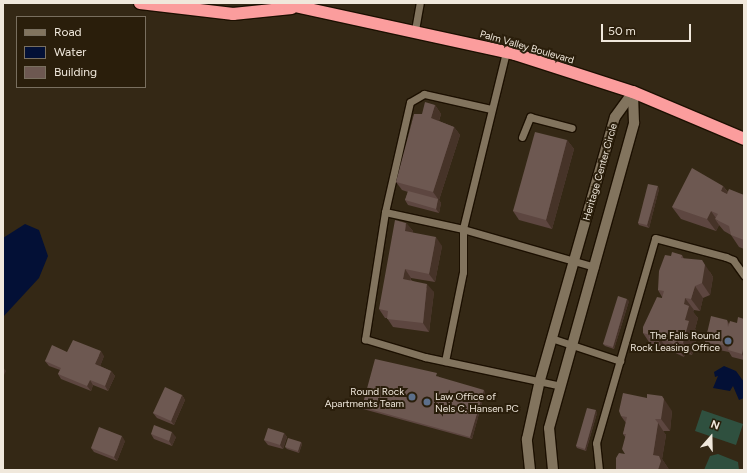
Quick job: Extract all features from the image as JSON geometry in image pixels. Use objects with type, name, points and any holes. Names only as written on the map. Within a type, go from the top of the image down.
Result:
[{"type":"highway","name":"Palm Valley Boulevard","points":[[140,3],[233,14],[295,8]]},
{"type":"highway","name":"Palm Valley Boulevard","points":[[280,3],[295,8],[415,30],[506,52],[633,92],[744,139]]},
{"type":"street","name":"Heritage Center Circle","points":[[530,470],[527,439],[551,338],[615,117],[633,92]]},
{"type":"street","name":"Heritage Center Circle","points":[[553,470],[549,428],[634,123],[633,92]]},
{"type":"lane","points":[[415,30],[420,3]]},
{"type":"lane","points":[[445,361],[463,272],[463,229],[491,108],[506,52]]},
{"type":"lane","points":[[491,108],[424,94],[410,102],[385,212],[365,339],[445,361],[540,380],[561,386]]},
{"type":"lane","points":[[522,137],[530,117],[572,128]]},
{"type":"lane","points":[[385,212],[463,229],[595,267]]},
{"type":"lane","points":[[599,470],[596,443],[655,238],[726,257],[733,260],[744,275]]},
{"type":"lane","points":[[551,338],[620,361]]},
{"type":"green space","points":[[702,410],[743,424],[736,445],[695,431]]},
{"type":"green space","points":[[718,454],[738,462],[739,470],[704,470],[710,456]]},
{"type":"water","points":[[25,224],[39,230],[48,256],[39,278],[3,317],[3,238]]},
{"type":"water","points":[[724,366],[736,371],[744,382],[744,398],[739,400],[733,386],[730,391],[713,388],[718,376],[715,377],[714,372]]},
{"type":"building","points":[[425,102],[435,105],[431,118],[454,127],[433,192],[396,182],[414,114],[422,114]]},
{"type":"building","points":[[535,132],[567,140],[546,220],[513,211]]},
{"type":"building","points":[[692,168],[723,186],[721,191],[727,194],[729,189],[744,195],[744,240],[731,235],[729,226],[715,219],[718,214],[711,211],[707,219],[672,207]]},
{"type":"building","points":[[648,184],[658,186],[647,225],[638,223]]},
{"type":"building","points":[[408,191],[438,199],[436,209],[405,200]]},
{"type":"building","points":[[395,220],[406,223],[405,231],[436,237],[429,274],[405,269],[403,279],[427,284],[423,323],[387,319],[388,311],[379,309]]},
{"type":"building","points":[[672,252],[682,255],[681,258],[702,260],[705,265],[702,283],[695,286],[691,299],[685,298],[684,304],[689,306],[685,320],[689,321],[683,343],[677,341],[676,345],[659,337],[658,340],[649,338],[650,335],[643,333],[643,327],[657,297],[662,298],[664,291],[658,290],[659,271],[665,255],[671,256]]},
{"type":"building","points":[[618,296],[627,299],[613,347],[603,344]]},
{"type":"building","name":"The Falls Round Rock Leasing Office","points":[[711,316],[727,320],[728,327],[730,321],[737,323],[738,317],[744,319],[744,350],[743,349],[742,354],[728,350],[729,346],[705,342]]},
{"type":"building","points":[[73,340],[101,351],[95,364],[111,371],[105,386],[90,380],[87,386],[58,374],[61,368],[45,361],[52,345],[67,352]]},
{"type":"building","points":[[375,359],[437,373],[436,376],[484,390],[470,437],[362,407]]},
{"type":"building","points":[[165,387],[182,395],[171,421],[153,413]]},
{"type":"building","points":[[623,393],[647,398],[647,394],[662,396],[664,399],[661,419],[655,419],[658,423],[653,455],[659,456],[661,461],[658,470],[616,470],[616,458],[619,453],[625,454],[622,449],[626,434],[623,434],[627,417],[621,416],[619,411]]},
{"type":"building","points":[[587,408],[596,410],[585,449],[576,446]]},
{"type":"building","points":[[154,425],[172,432],[169,441],[151,434]]},
{"type":"building","points":[[99,427],[122,436],[114,457],[91,448]]},
{"type":"building","points":[[268,428],[284,433],[280,445],[264,440]]},
{"type":"building","points":[[288,438],[301,442],[298,451],[285,447]]},
{"type":"place","name":"The Falls Round Rock Leasing Office","points":[[728,341]]},
{"type":"place","name":"Round Rock Apartments Team","points":[[412,397]]},
{"type":"place","name":"Law Office of Nels C. Hansen PC","points":[[427,402]]}]
